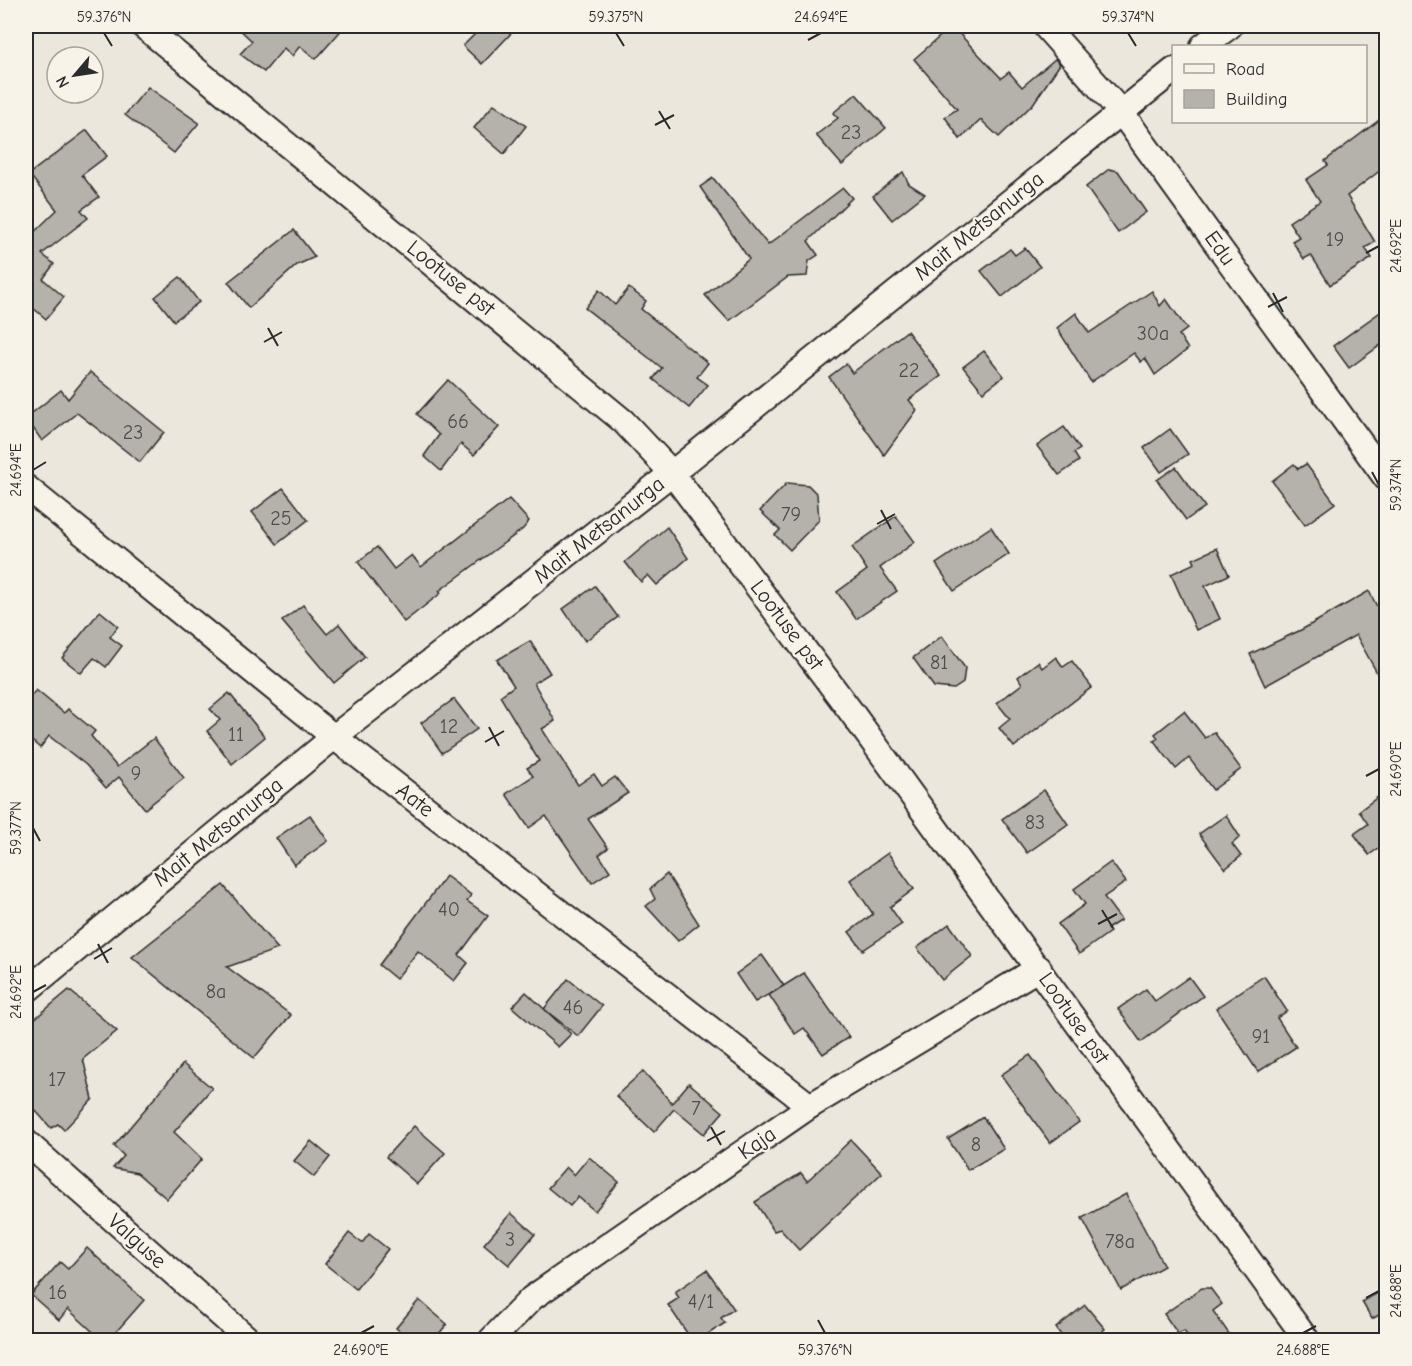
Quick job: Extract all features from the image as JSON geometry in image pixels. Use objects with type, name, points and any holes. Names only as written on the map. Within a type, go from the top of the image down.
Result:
[{"type":"street","name":"Lootuse pst","points":[[143,26],[614,413],[672,473],[1039,968],[1307,1341]]},
{"type":"street","name":"Edu","points":[[1045,26],[1121,112],[1386,478]]},
{"type":"street","points":[[1204,45],[1230,26]]},
{"type":"street","name":"Mait Metsanurga","points":[[26,991],[334,737],[672,473],[1172,71]]},
{"type":"street","name":"Aate","points":[[26,487],[334,737],[810,1106]]},
{"type":"street","name":"Kaja","points":[[491,1341],[532,1298],[810,1106],[1039,968]]},
{"type":"street","name":"Valguse","points":[[26,1142],[249,1341]]},
{"type":"building","points":[[236,26],[345,26],[316,59],[300,46],[292,56],[284,48],[264,72],[240,54],[252,41]]},
{"type":"building","points":[[483,26],[518,26],[482,64],[463,46]]},
{"type":"building","points":[[952,26],[1001,78],[1009,72],[1022,87],[1055,59],[1060,64],[1033,104],[999,137],[981,120],[960,139],[945,117],[957,109],[914,59]]},
{"type":"building","points":[[148,87],[199,123],[174,153],[125,115]]},
{"type":"building","points":[[856,94],[886,128],[842,165],[816,135],[838,118],[833,113]]},
{"type":"building","points":[[494,104],[526,126],[504,154],[474,128]]},
{"type":"building","points":[[1386,115],[1386,166],[1347,196],[1375,242],[1365,248],[1372,258],[1330,285],[1311,255],[1304,259],[1292,241],[1299,237],[1289,222],[1320,201],[1306,180],[1328,165],[1325,161]]},
{"type":"building","points":[[87,130],[107,156],[82,175],[99,197],[81,210],[88,218],[42,254],[54,264],[43,279],[64,297],[46,319],[26,302],[26,240],[57,210],[29,174]]},
{"type":"building","points":[[1109,169],[1118,171],[1146,212],[1118,233],[1086,187]]},
{"type":"building","points":[[903,172],[909,184],[925,194],[892,220],[873,196]]},
{"type":"building","points":[[713,178],[768,245],[843,188],[852,198],[808,241],[818,255],[809,261],[807,276],[788,277],[729,321],[705,295],[749,259],[700,187]]},
{"type":"building","points":[[294,230],[315,257],[297,265],[249,308],[228,282]]},
{"type":"building","points":[[1025,248],[1040,267],[1002,297],[981,271],[1010,249],[1015,255]]},
{"type":"building","points":[[180,277],[199,302],[174,321],[155,297]]},
{"type":"building","points":[[629,288],[646,301],[641,309],[708,363],[697,377],[708,385],[689,408],[653,379],[662,368],[585,308],[599,290],[615,305]]},
{"type":"building","points":[[1152,291],[1160,306],[1166,299],[1187,329],[1179,335],[1188,349],[1155,375],[1145,358],[1141,362],[1134,353],[1091,382],[1057,328],[1076,313],[1089,333]]},
{"type":"building","points":[[1386,308],[1386,341],[1349,368],[1333,346]]},
{"type":"building","points":[[907,331],[941,376],[909,400],[917,410],[884,455],[829,377],[846,364],[852,373]]},
{"type":"building","points":[[984,351],[1004,376],[983,392],[963,367]]},
{"type":"building","points":[[90,372],[164,432],[140,462],[77,413],[42,441],[26,418],[61,390],[68,399]]},
{"type":"building","points":[[448,380],[499,427],[474,455],[461,444],[441,471],[424,456],[439,435],[417,414]]},
{"type":"building","points":[[1064,427],[1080,449],[1074,453],[1079,461],[1059,475],[1037,446]]},
{"type":"building","points":[[1170,429],[1188,454],[1161,472],[1144,448]]},
{"type":"building","points":[[1294,464],[1298,469],[1306,464],[1335,503],[1305,525],[1272,481]]},
{"type":"building","points":[[1176,467],[1205,507],[1186,520],[1157,480]]},
{"type":"building","points":[[787,483],[808,485],[817,494],[819,520],[790,550],[775,535],[780,530],[760,511]]},
{"type":"building","points":[[283,488],[308,520],[277,544],[252,512]]},
{"type":"building","points":[[509,499],[529,521],[523,529],[439,591],[441,593],[404,622],[358,562],[377,547],[394,569],[412,555],[421,567]]},
{"type":"building","points":[[896,516],[915,542],[880,568],[897,591],[856,619],[837,592],[867,570],[852,547]]},
{"type":"building","points":[[667,527],[688,558],[657,585],[648,575],[641,582],[625,562]]},
{"type":"building","points":[[991,527],[1009,554],[954,591],[936,564]]},
{"type":"building","points":[[1217,548],[1229,575],[1205,586],[1220,619],[1196,630],[1171,574],[1195,563],[1193,559]]},
{"type":"building","points":[[595,586],[618,617],[585,641],[563,609]]},
{"type":"building","points":[[1369,591],[1386,624],[1386,689],[1356,635],[1265,686],[1250,654],[1303,629]]},
{"type":"building","points":[[303,605],[327,634],[339,624],[365,657],[334,683],[282,621]]},
{"type":"building","points":[[100,611],[118,626],[110,637],[122,646],[106,667],[94,658],[81,673],[62,658]]},
{"type":"building","points":[[942,636],[965,668],[963,683],[954,689],[934,687],[913,658]]},
{"type":"building","points":[[530,641],[550,673],[534,683],[555,721],[542,729],[578,785],[594,774],[602,786],[615,777],[628,793],[588,819],[608,848],[599,855],[610,871],[592,883],[546,816],[529,828],[506,794],[533,776],[527,768],[539,761],[500,696],[514,686],[497,660]]},
{"type":"building","points":[[1056,657],[1063,667],[1072,661],[1092,687],[1014,747],[999,728],[1010,719],[997,703],[1022,684],[1018,677],[1038,662],[1042,668]]},
{"type":"building","points":[[36,690],[64,713],[68,709],[95,731],[91,736],[117,767],[154,738],[184,778],[145,809],[119,777],[106,788],[86,765],[49,736],[40,748],[26,736],[26,702]]},
{"type":"building","points":[[229,693],[265,737],[232,764],[207,731],[220,720],[210,709]]},
{"type":"building","points":[[454,699],[477,729],[442,753],[421,723]]},
{"type":"building","points":[[1184,711],[1205,738],[1214,732],[1241,769],[1213,790],[1189,758],[1176,769],[1154,741],[1158,738],[1155,734]]},
{"type":"building","points":[[1044,790],[1068,824],[1027,853],[1002,819]]},
{"type":"building","points":[[1386,791],[1386,850],[1383,845],[1369,855],[1354,834],[1368,824],[1359,811]]},
{"type":"building","points":[[310,815],[328,841],[294,865],[276,838]]},
{"type":"building","points":[[1226,815],[1240,837],[1232,844],[1241,856],[1225,869],[1199,834]]},
{"type":"building","points":[[888,853],[914,889],[890,907],[902,924],[863,950],[849,932],[873,914],[850,880]]},
{"type":"building","points":[[1111,862],[1126,882],[1104,897],[1121,920],[1107,929],[1110,932],[1079,954],[1058,924],[1085,904],[1074,889]]},
{"type":"building","points":[[667,874],[699,924],[678,941],[646,906],[655,899],[650,889]]},
{"type":"building","points":[[446,876],[471,895],[467,901],[488,916],[459,955],[468,963],[454,981],[418,951],[396,979],[379,965]]},
{"type":"building","points":[[223,885],[278,949],[227,967],[291,1015],[254,1058],[132,957]]},
{"type":"building","points":[[949,924],[972,956],[942,980],[917,948]]},
{"type":"building","points":[[762,955],[784,986],[755,1002],[736,974]]},
{"type":"building","points":[[804,973],[849,1037],[823,1054],[804,1028],[795,1034],[769,995]]},
{"type":"building","points":[[1264,976],[1287,1011],[1277,1018],[1296,1047],[1258,1072],[1216,1008]]},
{"type":"building","points":[[1189,977],[1203,996],[1141,1042],[1118,1009],[1146,989],[1155,1001]]},
{"type":"building","points":[[568,979],[602,1006],[578,1036],[544,1009]]},
{"type":"building","points":[[69,990],[117,1031],[83,1059],[93,1099],[64,1130],[58,1124],[51,1128],[26,1100],[26,1026]]},
{"type":"building","points":[[526,992],[571,1034],[558,1047],[512,1007]]},
{"type":"building","points":[[1030,1055],[1079,1122],[1050,1143],[1001,1075]]},
{"type":"building","points":[[183,1064],[212,1088],[174,1132],[202,1159],[167,1199],[137,1173],[113,1168],[124,1156],[114,1146]]},
{"type":"building","points":[[643,1071],[672,1103],[689,1083],[723,1112],[704,1134],[674,1109],[654,1132],[616,1096]]},
{"type":"building","points":[[983,1117],[1004,1149],[968,1170],[948,1139]]},
{"type":"building","points":[[414,1126],[445,1153],[417,1184],[386,1157]]},
{"type":"building","points":[[851,1140],[882,1173],[799,1250],[780,1229],[774,1231],[755,1202],[801,1173],[807,1181]]},
{"type":"building","points":[[311,1141],[330,1157],[314,1177],[294,1161]]},
{"type":"building","points":[[589,1157],[619,1182],[595,1211],[578,1197],[570,1206],[548,1188],[566,1167],[574,1175]]},
{"type":"building","points":[[1126,1194],[1164,1266],[1121,1290],[1082,1218]]},
{"type":"building","points":[[511,1213],[535,1234],[509,1265],[484,1244]]},
{"type":"building","points":[[349,1233],[362,1243],[369,1234],[388,1249],[356,1289],[325,1264]]},
{"type":"building","points":[[87,1248],[144,1300],[108,1341],[103,1341],[68,1309],[59,1320],[31,1295],[60,1262],[68,1269]]},
{"type":"building","points":[[707,1270],[734,1309],[721,1318],[725,1323],[699,1340],[696,1336],[691,1339],[668,1305],[679,1298],[675,1292]]},
{"type":"building","points":[[1202,1288],[1210,1288],[1222,1304],[1213,1311],[1234,1341],[1191,1341],[1184,1331],[1178,1334],[1164,1314]]},
{"type":"building","points":[[1386,1288],[1386,1311],[1372,1319],[1362,1302]]},
{"type":"building","points":[[419,1300],[447,1324],[433,1341],[412,1341],[396,1328]]},
{"type":"building","points":[[1085,1305],[1105,1329],[1091,1341],[1065,1341],[1056,1328]]}]
